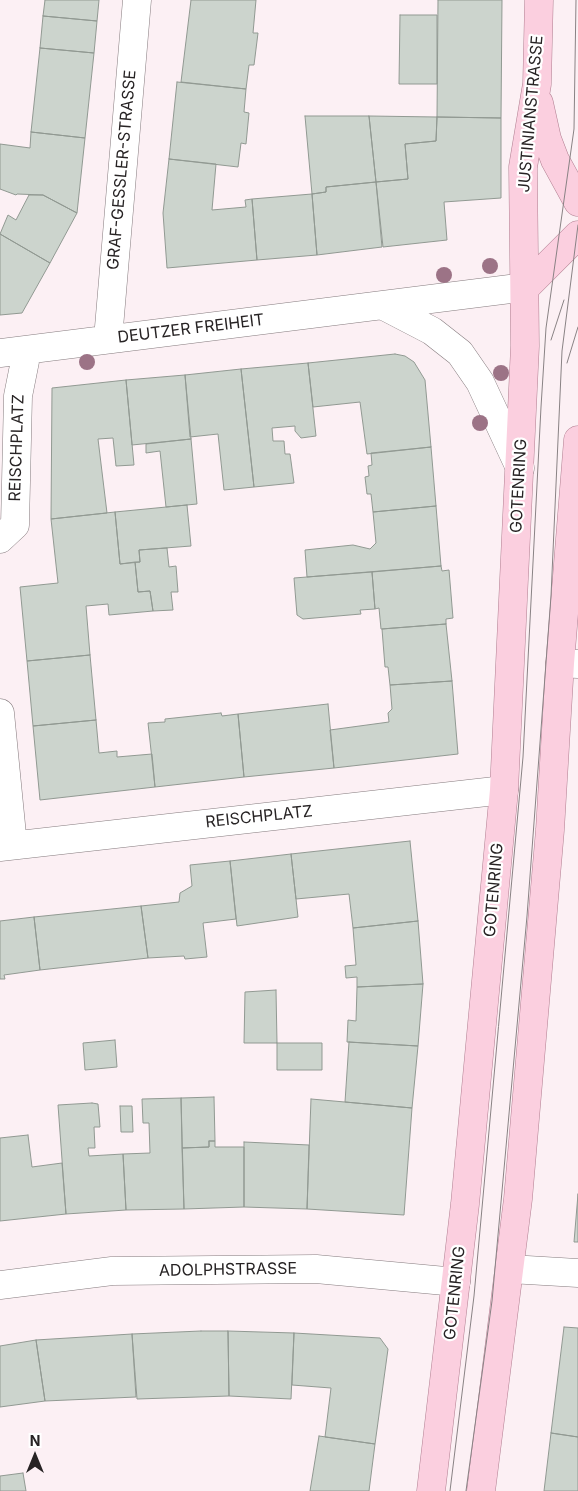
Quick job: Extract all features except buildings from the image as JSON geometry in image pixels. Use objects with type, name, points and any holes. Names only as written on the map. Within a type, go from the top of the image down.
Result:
[{"type":"main road","name":"JUSTINIANSTRASSE","points":[[526,287],[523,167],[537,84],[539,0]]},
{"type":"main road","points":[[537,84],[547,139],[555,160],[578,202]]},
{"type":"main road","points":[[526,287],[578,235]]},
{"type":"main road","name":"GOTENRING","points":[[431,1491],[456,1282],[504,790],[520,468],[526,287]]},
{"type":"main road","points":[[481,1491],[510,1269],[550,830],[569,664],[578,440]]},
{"type":"street","name":"GRAF-GESSLER-STRASSE","points":[[108,339],[137,0]]},
{"type":"street","name":"DEUTZER FREIHEIT","points":[[0,353],[526,287]]},
{"type":"street","points":[[382,305],[432,331],[460,353],[480,382],[520,468]]},
{"type":"street","name":"REISCHPLATZ","points":[[0,540],[15,525],[18,396],[27,351]]},
{"type":"street","name":"REISCHPLATZ","points":[[0,713],[7,846],[504,790]]},
{"type":"street","name":"ADOLPHSTRASSE","points":[[0,1285],[112,1271],[316,1269],[456,1282]]},
{"type":"street","points":[[510,1269],[578,1273]]},
{"type":"tram line","points":[[450,1491],[474,1296],[523,757],[546,328],[574,129],[576,0]]},
{"type":"tram line","points":[[466,1491],[492,1301],[527,916],[551,596],[562,351],[578,225]]},
{"type":"tram line","points":[[551,340],[564,300]]},
{"type":"tram line","points":[[567,363],[578,327]]}]
